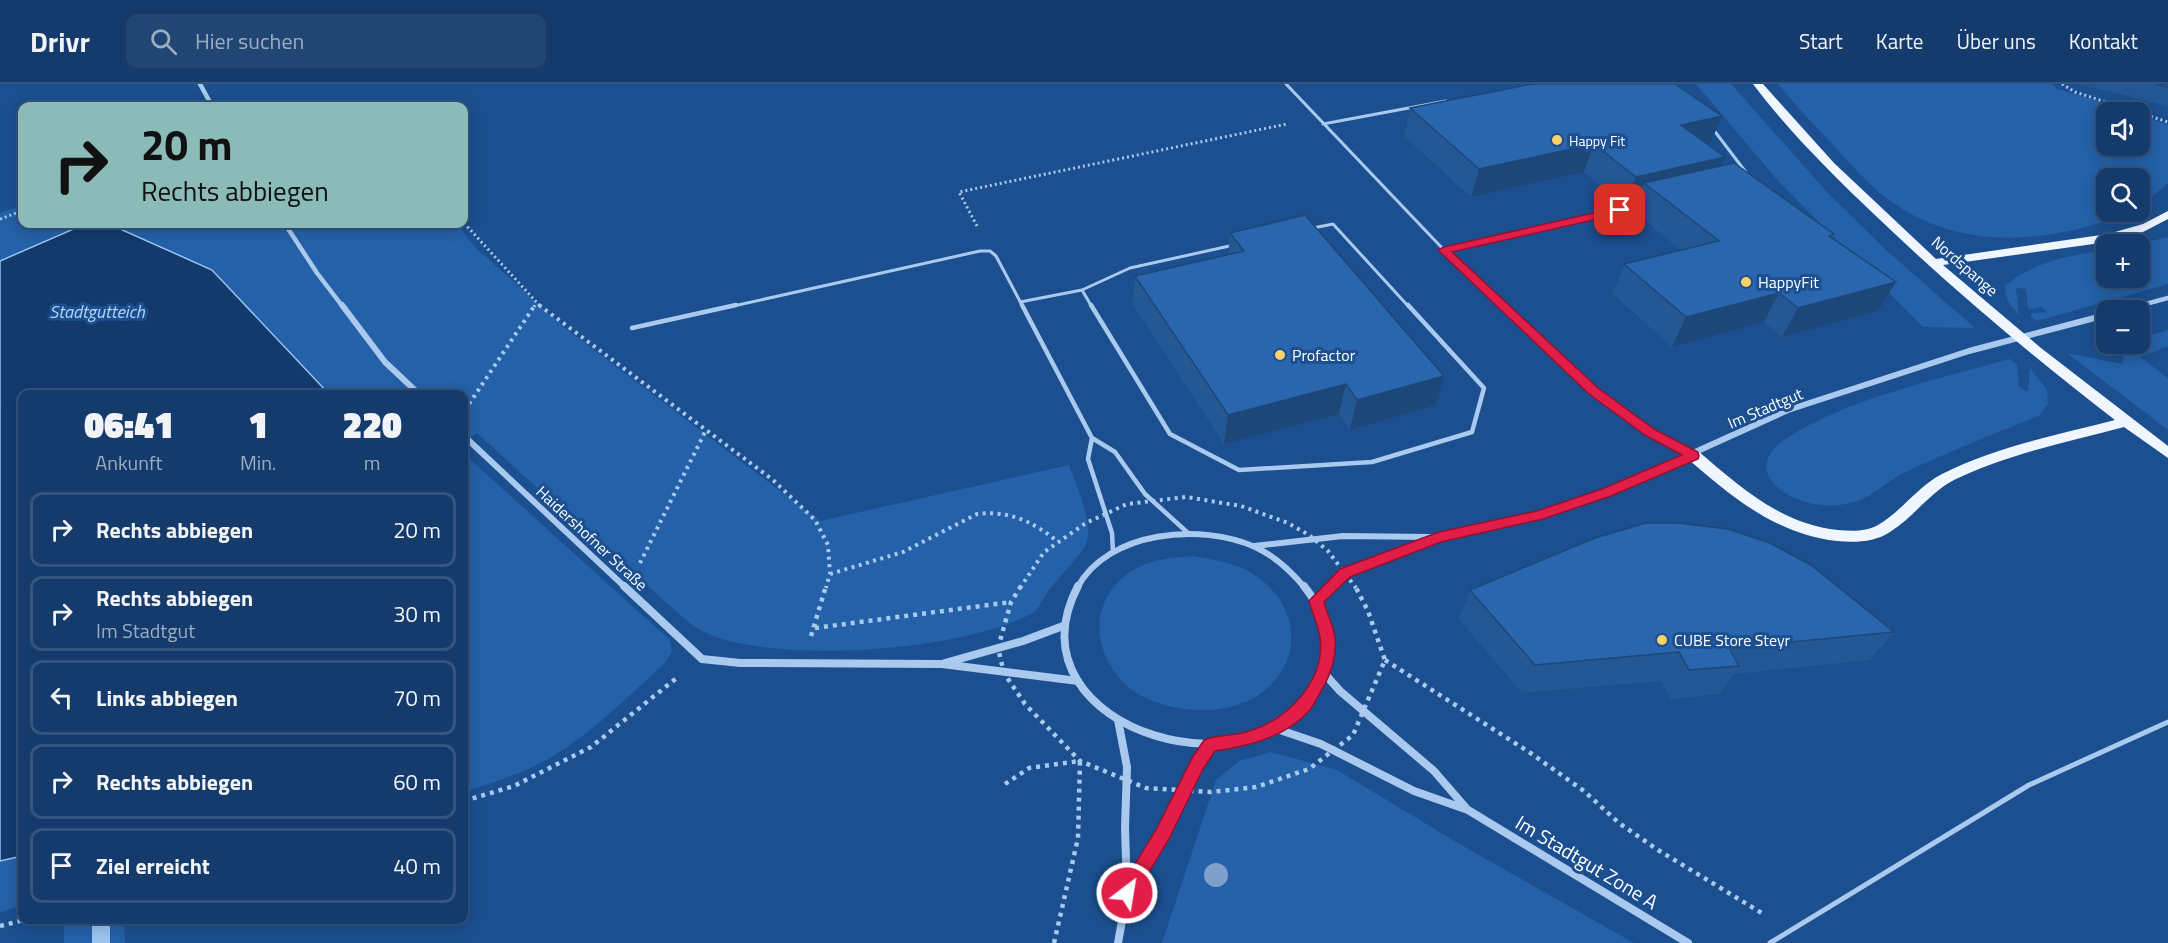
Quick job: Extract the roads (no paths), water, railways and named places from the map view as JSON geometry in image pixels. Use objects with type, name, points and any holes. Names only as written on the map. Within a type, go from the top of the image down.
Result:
[{"type":"main road","name":"Nordspange","points":[[1758,84],[1823,159],[1934,263],[2049,361],[2168,453]]},
{"type":"main road","points":[[1934,263],[2108,238],[2135,231],[2159,221],[2168,214]]},
{"type":"main road","points":[[1693,456],[1749,504],[1787,525],[1821,536],[1858,537],[1884,529],[1945,478],[1981,462],[2126,422]]},
{"type":"street","points":[[200,84],[210,102]]},
{"type":"street","points":[[288,228],[317,273],[385,362],[415,390]]},
{"type":"street","points":[[2150,303],[2168,298]]},
{"type":"street","name":"Im Stadtgut","points":[[1316,601],[1345,573],[1439,537],[1538,515],[1606,492],[1693,456],[1788,411],[1969,351],[2096,318]]},
{"type":"street","name":"Haidershofner Straße","points":[[468,440],[702,659],[740,663],[942,664]]},
{"type":"street","points":[[1188,533],[1211,534],[1253,546],[1289,569],[1304,584],[1316,601],[1327,636],[1327,654],[1323,672],[1305,704],[1292,717],[1274,728],[1244,740],[1210,745],[1161,739],[1138,731],[1118,720],[1089,696],[1069,663],[1064,644],[1063,626],[1068,604],[1078,584],[1094,566],[1113,552],[1149,537],[1188,533]]},
{"type":"street","name":"Im Stadtgut","points":[[1253,546],[1343,536],[1439,537]]},
{"type":"street","points":[[942,664],[1063,626]]},
{"type":"street","points":[[942,664],[1078,681]]},
{"type":"street","points":[[1323,672],[1340,691],[1434,771],[1468,810]]},
{"type":"street","points":[[1118,720],[1127,767],[1125,827],[1127,893],[1118,943]]},
{"type":"street","points":[[1274,728],[1320,744],[1414,791],[1468,810]]},
{"type":"street","points":[[1127,893],[1163,833],[1197,764],[1210,745]]},
{"type":"street","name":"Im Stadtgut Zone A","points":[[1468,810],[1688,943]]},
{"type":"lane","points":[[1286,84],[1444,250],[1594,391],[1650,432],[1693,456]]},
{"type":"lane","points":[[1323,124],[1447,101]]},
{"type":"lane","points":[[1710,126],[1753,180]]},
{"type":"lane","points":[[1444,250],[1650,204]]},
{"type":"lane","points":[[1082,290],[1170,434],[1239,470],[1372,462],[1472,432],[1484,388],[1333,224],[1310,229]]},
{"type":"lane","points":[[1020,302],[1082,290],[1130,268],[1243,243]]},
{"type":"lane","points":[[632,328],[940,259],[990,251],[996,256],[1092,438],[1114,452],[1152,500],[1188,533]]},
{"type":"lane","points":[[1092,438],[1088,459],[1112,533],[1113,552]]},
{"type":"lane","points":[[1770,943],[2029,785],[2168,722]]},
{"type":"water","name":"Stadtgutteich","points":[[76,228],[118,228],[212,270],[325,390],[18,390],[18,857],[0,861],[0,261]]},
{"type":"waterway","points":[[101,924],[101,943]]},
{"type":"place","name":"Happy Fit","points":[[1557,140]]},
{"type":"place","name":"HappyFit","points":[[1746,282]]},
{"type":"place","name":"Profactor","points":[[1280,355]]},
{"type":"place","name":"CUBE Store Steyr","points":[[1662,640]]}]
